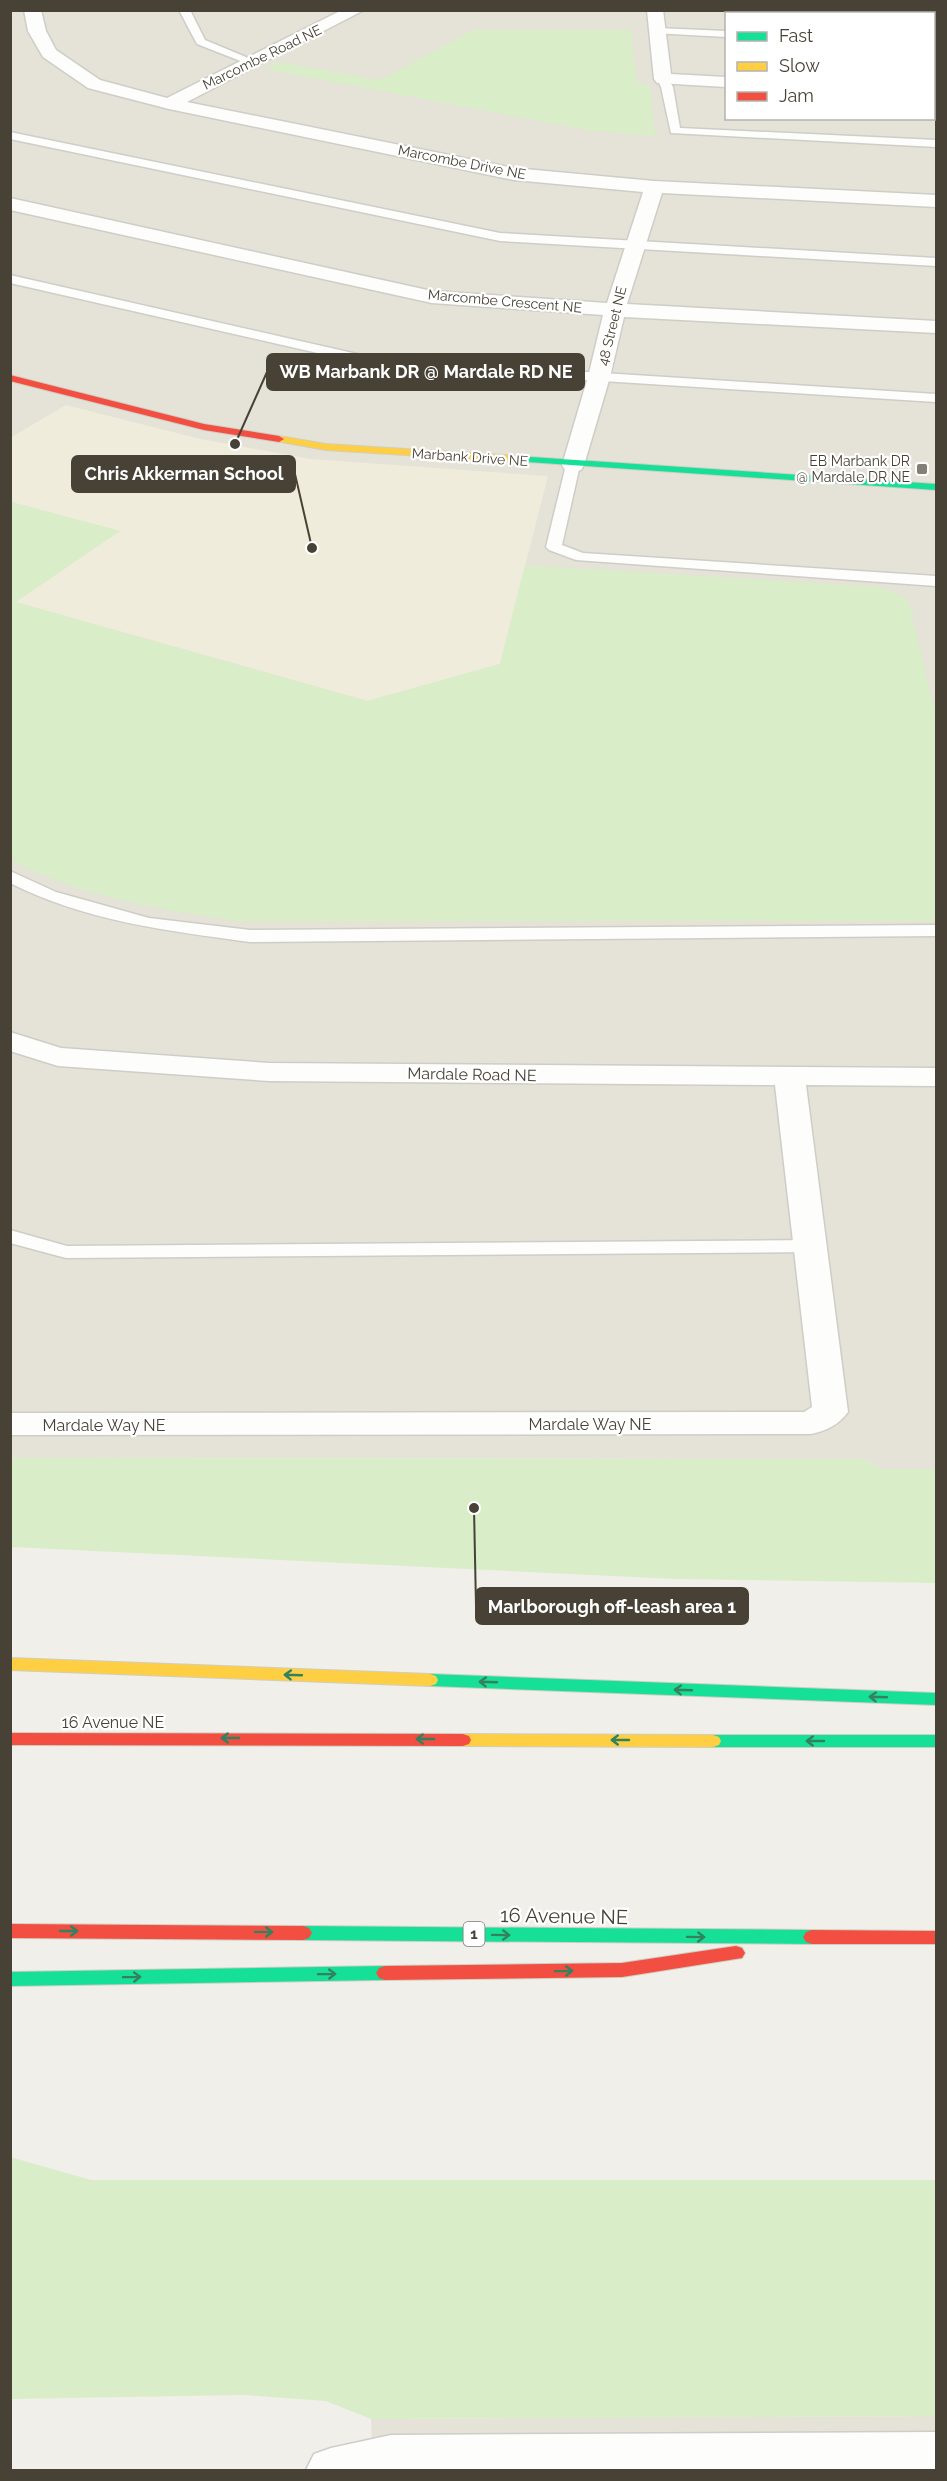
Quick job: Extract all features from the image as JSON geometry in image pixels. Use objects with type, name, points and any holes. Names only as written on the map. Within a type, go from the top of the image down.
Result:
[{"type":"main road","name":"Marbank Drive NE","points":[[10,378],[204,427],[326,447],[936,487]]},
{"type":"main road","points":[[10,1664],[936,1700]]},
{"type":"main road","name":"16 Avenue NE","points":[[10,1739],[936,1741]]},
{"type":"main road","name":"16 Avenue NE","points":[[10,1931],[936,1938]]},
{"type":"main road","points":[[10,1979],[622,1970],[839,1938]]},
{"type":"street","name":"Marcombe Drive NE","points":[[32,10],[37,31],[49,53],[94,84],[168,104],[514,174],[654,188],[936,201]]},
{"type":"street","name":"Marcombe Road NE","points":[[168,104],[356,10]]},
{"type":"street","points":[[656,10],[663,79],[725,82]]},
{"type":"street","points":[[17,32],[37,31]]},
{"type":"street","name":"48 Street NE","points":[[573,465],[599,377],[615,310],[654,188]]},
{"type":"street","name":"Marcombe Crescent NE","points":[[10,204],[432,297],[615,310],[936,327]]},
{"type":"street","name":"Mardale Road NE","points":[[10,1041],[58,1057],[269,1072],[936,1077]]},
{"type":"street","name":"Mardale Way NE","points":[[10,1424],[811,1423],[830,1412],[812,1246],[790,1077]]},
{"type":"street","points":[[331,2470],[391,2457],[936,2454]]},
{"type":"lane","points":[[184,10],[201,42],[252,62]]},
{"type":"lane","points":[[657,31],[725,34]]},
{"type":"lane","points":[[663,79],[667,87],[675,131],[936,144]]},
{"type":"lane","points":[[10,135],[500,237],[936,262]]},
{"type":"lane","points":[[10,279],[379,363],[936,398]]},
{"type":"lane","points":[[573,465],[554,547],[580,556],[936,582]]},
{"type":"lane","points":[[10,876],[50,896],[148,923],[250,936],[936,932]]},
{"type":"lane","points":[[10,1236],[66,1252],[812,1246]]},
{"type":"shaded area","points":[[11,11],[936,11],[936,1469],[882,1469],[864,1459],[11,1458]]},
{"type":"shaded area","points":[[66,405],[201,439],[311,459],[548,476],[500,664],[368,701],[15,602],[119,531],[11,502],[10,438]]},
{"type":"shaded area","points":[[936,2416],[936,2470],[373,2470],[371,2419]]},
{"type":"green space","points":[[473,30],[630,30],[637,82],[650,87],[655,136],[592,131],[265,69],[279,62],[380,80]]},
{"type":"green space","points":[[11,502],[120,531],[16,602],[367,701],[500,664],[525,565],[880,587],[908,599],[936,717],[936,921],[237,921],[121,900],[37,873],[11,860]]},
{"type":"green space","points":[[10,1458],[864,1459],[882,1469],[936,1469],[936,1583],[676,1579],[11,1547]]},
{"type":"green space","points":[[10,2157],[91,2180],[936,2180],[936,2416],[371,2419],[326,2401],[243,2395],[11,2399]]},
{"type":"traffic: fast","points":[[516,459],[936,487]]},
{"type":"traffic: fast","points":[[430,1680],[936,1699]]},
{"type":"traffic: fast","points":[[713,1741],[936,1741]]},
{"type":"traffic: fast","points":[[303,1933],[812,1937]]},
{"type":"traffic: fast","points":[[10,1979],[385,1973]]},
{"type":"traffic: slow","points":[[279,439],[326,447],[516,459]]},
{"type":"traffic: slow","points":[[10,1664],[430,1680]]},
{"type":"traffic: slow","points":[[463,1740],[713,1741]]},
{"type":"traffic: jam","points":[[10,378],[204,427],[279,439]]},
{"type":"traffic: jam","points":[[10,1739],[463,1740]]},
{"type":"traffic: jam","points":[[10,1931],[303,1933]]},
{"type":"traffic: jam","points":[[812,1937],[936,1938]]},
{"type":"traffic: jam","points":[[385,1973],[622,1970],[736,1953]]},
{"type":"place","name":"WB Marbank DR @ Mardale RD NE","points":[[235,444]]},
{"type":"place","name":"EB Marbank DR @ Mardale DR NE","points":[[922,469]]},
{"type":"place","name":"Chris Akkerman School","points":[[312,548]]},
{"type":"place","name":"Marlborough off-leash area 1","points":[[474,1508]]}]
